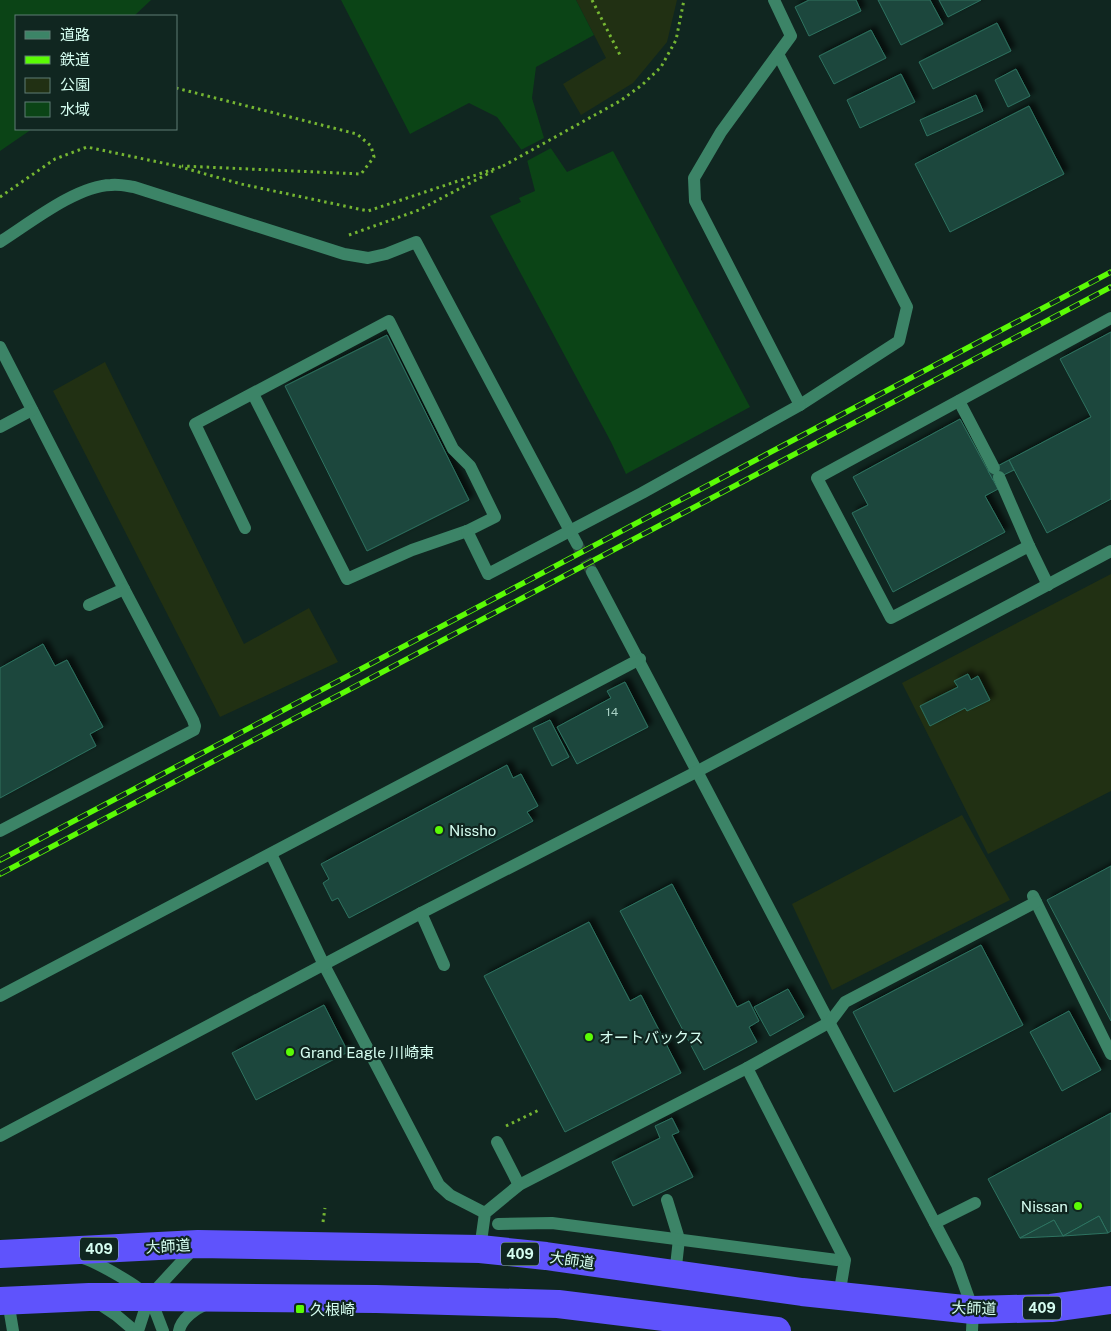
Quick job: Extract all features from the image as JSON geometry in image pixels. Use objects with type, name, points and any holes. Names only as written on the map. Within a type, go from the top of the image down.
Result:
[{"type":"highway","name":"大師道","points":[[0,1254],[198,1244],[480,1249],[546,1256],[839,1296],[973,1320],[1111,1300]]},
{"type":"highway","points":[[3,1296],[42,1299],[90,1297],[376,1299],[558,1304],[766,1330]]},
{"type":"street","points":[[774,0],[791,36],[721,132],[694,178],[695,201],[800,404]]},
{"type":"street","points":[[467,530],[488,574],[642,493],[800,404],[899,341],[907,308],[778,54]]},
{"type":"street","points":[[0,242],[76,194],[96,187],[113,184],[134,187],[344,254],[368,258],[386,254],[416,242],[577,544]]},
{"type":"street","points":[[1029,546],[891,618],[816,478],[1111,318]]},
{"type":"street","points":[[245,528],[195,424],[389,321],[453,449],[470,466],[495,517],[467,530],[412,550],[347,580],[254,394]]},
{"type":"street","points":[[0,347],[195,726],[194,730],[0,831]]},
{"type":"street","points":[[959,400],[997,473],[1048,585]]},
{"type":"street","points":[[0,427],[32,410]]},
{"type":"street","points":[[0,1136],[421,913],[698,771],[1111,551]]},
{"type":"street","points":[[592,572],[957,1265],[973,1320]]},
{"type":"street","points":[[89,605],[124,589]]},
{"type":"street","points":[[0,996],[640,660]]},
{"type":"street","points":[[271,854],[324,965],[440,1185],[450,1195],[485,1213]]},
{"type":"street","points":[[480,1249],[485,1213],[519,1185],[746,1068],[830,1022],[845,1002],[1034,899],[1111,1054]]},
{"type":"street","points":[[421,913],[444,965]]},
{"type":"street","points":[[746,1068],[844,1260],[839,1296]]},
{"type":"street","points":[[498,1136],[519,1185]]},
{"type":"street","points":[[668,1200],[679,1238],[675,1275]]},
{"type":"street","points":[[935,1223],[975,1203]]},
{"type":"street","points":[[498,1224],[552,1223],[837,1260]]},
{"type":"street","points":[[90,1297],[137,1331],[149,1297],[198,1244]]},
{"type":"street","points":[[61,1251],[94,1261],[126,1280],[149,1297],[163,1331]]},
{"type":"street","points":[[3,1296],[13,1331]]},
{"type":"street","points":[[179,1331],[180,1326],[197,1308],[223,1298]]},
{"type":"path","points":[[592,0],[620,55]]},
{"type":"path","points":[[320,246],[420,210],[620,101],[661,68],[676,40],[684,0]]},
{"type":"path","points":[[176,166],[361,174],[374,157],[371,146],[357,134],[178,89]]},
{"type":"path","points":[[0,197],[55,159],[87,147],[176,166],[241,184],[368,211],[503,166]]},
{"type":"path","points":[[498,1136],[538,1110]]},
{"type":"path","points":[[323,1227],[325,1208]]},
{"type":"green space","points":[[576,0],[677,0],[667,42],[633,83],[581,115],[563,84],[606,58]]},
{"type":"green space","points":[[105,362],[244,644],[309,608],[338,662],[220,717],[53,391]]},
{"type":"green space","points":[[1111,574],[1111,791],[988,854],[902,683]]},
{"type":"green space","points":[[962,815],[1010,900],[832,990],[792,904]]},
{"type":"water","points":[[0,0],[151,0],[135,15],[15,15],[15,130],[31,130],[0,151]]},
{"type":"water","points":[[341,0],[576,0],[594,35],[536,67],[532,98],[544,138],[567,172],[613,151],[750,407],[626,474],[611,442],[490,216],[521,202],[519,198],[535,191],[526,156],[497,117],[469,103],[410,134]]},
{"type":"pier","points":[[546,137],[553,147],[525,162],[519,151]]},
{"type":"building","points":[[809,0],[856,0],[861,11],[809,36],[795,7]]},
{"type":"building","points":[[878,0],[930,0],[943,24],[901,45]]},
{"type":"building","points":[[939,0],[981,0],[948,17]]},
{"type":"building","points":[[997,23],[1011,51],[933,89],[919,62]]},
{"type":"building","points":[[871,30],[886,58],[834,84],[819,56]]},
{"type":"building","points":[[1016,69],[1030,96],[1008,107],[995,80]]},
{"type":"building","points":[[901,74],[915,102],[860,128],[847,100]]},
{"type":"building","points":[[976,95],[983,111],[927,136],[920,120]]},
{"type":"building","points":[[1029,106],[1064,174],[950,232],[915,164]]},
{"type":"building","points":[[1111,332],[1111,499],[1047,533],[1009,460],[1091,417],[1060,359]]},
{"type":"building","points":[[387,335],[469,500],[367,551],[285,386]]},
{"type":"building","points":[[960,419],[998,489],[985,496],[1005,532],[893,592],[852,513],[868,505],[853,477]]},
{"type":"building","points":[[1009,460],[1014,470],[993,480],[988,471]]},
{"type":"building","points":[[43,644],[55,666],[67,660],[103,727],[90,734],[96,746],[0,798],[0,668]]},
{"type":"building","points":[[968,674],[971,680],[978,676],[990,700],[967,711],[965,708],[930,726],[920,706],[958,687],[954,681]]},
{"type":"building","points":[[625,682],[648,727],[577,764],[557,727],[611,698],[607,691]]},
{"type":"building","points":[[550,720],[569,757],[552,766],[533,728]]},
{"type":"building","points":[[507,765],[513,778],[521,774],[538,806],[527,812],[533,821],[349,918],[338,898],[332,901],[323,883],[329,879],[321,864]]},
{"type":"building","points":[[1111,866],[1111,1021],[1047,900]]},
{"type":"building","points":[[672,884],[737,1007],[749,1001],[759,1021],[749,1027],[757,1042],[704,1070],[620,911]]},
{"type":"building","name":"オートバックス","points":[[589,922],[630,1001],[641,995],[681,1073],[565,1132],[484,976]]},
{"type":"building","points":[[981,945],[1023,1025],[894,1092],[853,1012]]},
{"type":"building","points":[[788,989],[804,1017],[770,1036],[754,1007]]},
{"type":"building","name":"Grand Eagle 川崎東","points":[[324,1005],[348,1052],[256,1100],[232,1053]]},
{"type":"building","points":[[1069,1011],[1101,1070],[1062,1091],[1030,1032]]},
{"type":"building","points":[[1111,1113],[1111,1231],[1108,1233],[1099,1216],[1063,1236],[1054,1220],[1020,1238],[988,1179]]},
{"type":"building","points":[[672,1118],[679,1132],[672,1135],[693,1177],[633,1206],[612,1162],[660,1138],[655,1126]]},
{"type":"building","points":[[1099,1216],[1108,1233],[1063,1236]]},
{"type":"building","points":[[1054,1220],[1063,1236],[1020,1238]]},
{"type":"tunnel","points":[[577,544],[592,572]]},
{"type":"railway","points":[[0,860],[1111,272]]},
{"type":"railway","points":[[0,874],[1111,287]]},
{"type":"place","name":"Nissho","points":[[439,830]]},
{"type":"place","name":"オートバックス","points":[[589,1037]]},
{"type":"place","name":"Grand Eagle 川崎東","points":[[290,1052]]},
{"type":"place","name":"Nissan","points":[[1078,1206]]},
{"type":"place","name":"久根崎","points":[[300,1309]]}]
